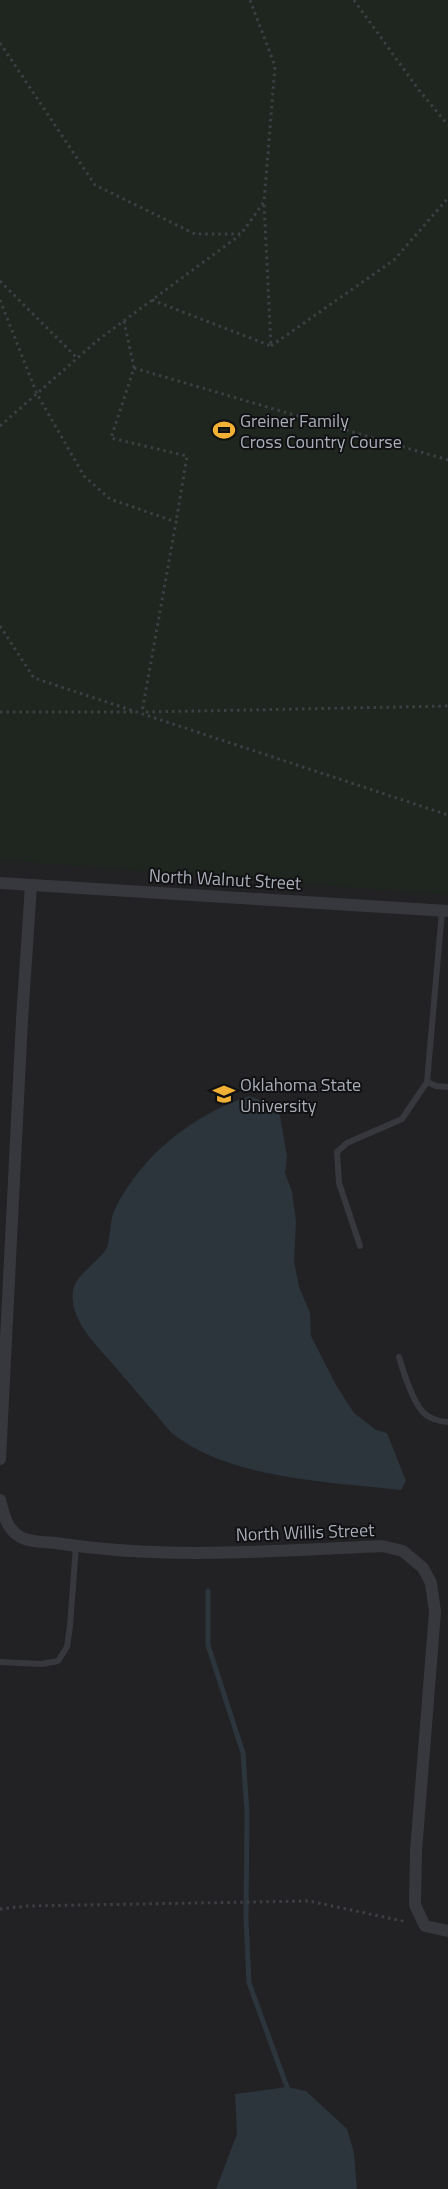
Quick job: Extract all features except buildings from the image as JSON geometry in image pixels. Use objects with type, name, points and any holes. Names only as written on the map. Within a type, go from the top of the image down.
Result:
[{"type":"street","name":"North Walnut Street","points":[[0,883],[445,911]]},
{"type":"street","points":[[0,1459],[22,1020],[31,885]]},
{"type":"street","name":"North Willis Street","points":[[0,1500],[10,1529],[20,1538],[76,1546],[140,1551],[240,1553],[382,1546],[403,1551],[423,1568],[430,1583],[435,1612],[416,1851],[415,1905],[425,1926]]},
{"type":"street","points":[[425,1926],[448,1931]]},
{"type":"lane","points":[[360,1246],[339,1183],[338,1152],[347,1143],[402,1119],[428,1082],[445,911]]},
{"type":"lane","points":[[428,1082],[436,1086],[448,1087]]},
{"type":"lane","points":[[399,1357],[406,1378],[423,1412],[440,1422],[448,1422]]},
{"type":"lane","points":[[0,1662],[42,1664],[58,1661],[67,1647],[76,1546]]},
{"type":"path","points":[[250,0],[274,66],[264,202],[271,346]]},
{"type":"path","points":[[354,0],[418,89],[448,125]]},
{"type":"path","points":[[0,43],[95,185],[195,234],[241,234]]},
{"type":"path","points":[[271,346],[394,260],[448,198]]},
{"type":"path","points":[[0,426],[124,321],[241,234],[264,202]]},
{"type":"path","points":[[0,282],[78,358]]},
{"type":"path","points":[[0,300],[37,394],[84,476],[110,499],[176,522]]},
{"type":"path","points":[[152,300],[271,346]]},
{"type":"path","points":[[124,321],[134,368],[111,438],[187,456],[142,712]]},
{"type":"path","points":[[134,368],[448,460]]},
{"type":"path","points":[[0,626],[34,678],[142,712],[448,815]]},
{"type":"path","points":[[0,712],[142,712],[448,706]]},
{"type":"path","points":[[0,1909],[28,1906],[309,1901],[425,1926]]},
{"type":"shaded area","name":"Oklahoma State University","points":[[0,0],[448,0],[448,2189],[0,2189]]},
{"type":"shaded area","name":"Greiner Family Cross Country Course","points":[[0,0],[448,0],[448,895],[0,860]]},
{"type":"shaded area","points":[[249,1096],[272,1104],[280,1116],[287,1156],[285,1173],[292,1192],[296,1221],[294,1261],[299,1287],[310,1313],[311,1336],[336,1385],[354,1413],[376,1430],[387,1433],[406,1481],[401,1490],[282,1476],[223,1461],[196,1449],[168,1429],[91,1339],[75,1311],[73,1291],[75,1284],[106,1250],[114,1211],[140,1170],[155,1154],[189,1125],[228,1104]]},
{"type":"shaded area","points":[[287,2087],[306,2091],[347,2129],[354,2153],[357,2189],[216,2189],[237,2134],[235,2094]]},
{"type":"waterway","points":[[208,1591],[208,1645],[243,1753],[247,1813],[246,1919],[249,1983],[287,2087]]},
{"type":"place","name":"Greiner Family Cross Country Course","points":[[224,430]]},
{"type":"place","name":"Oklahoma State University","points":[[224,1094]]}]
